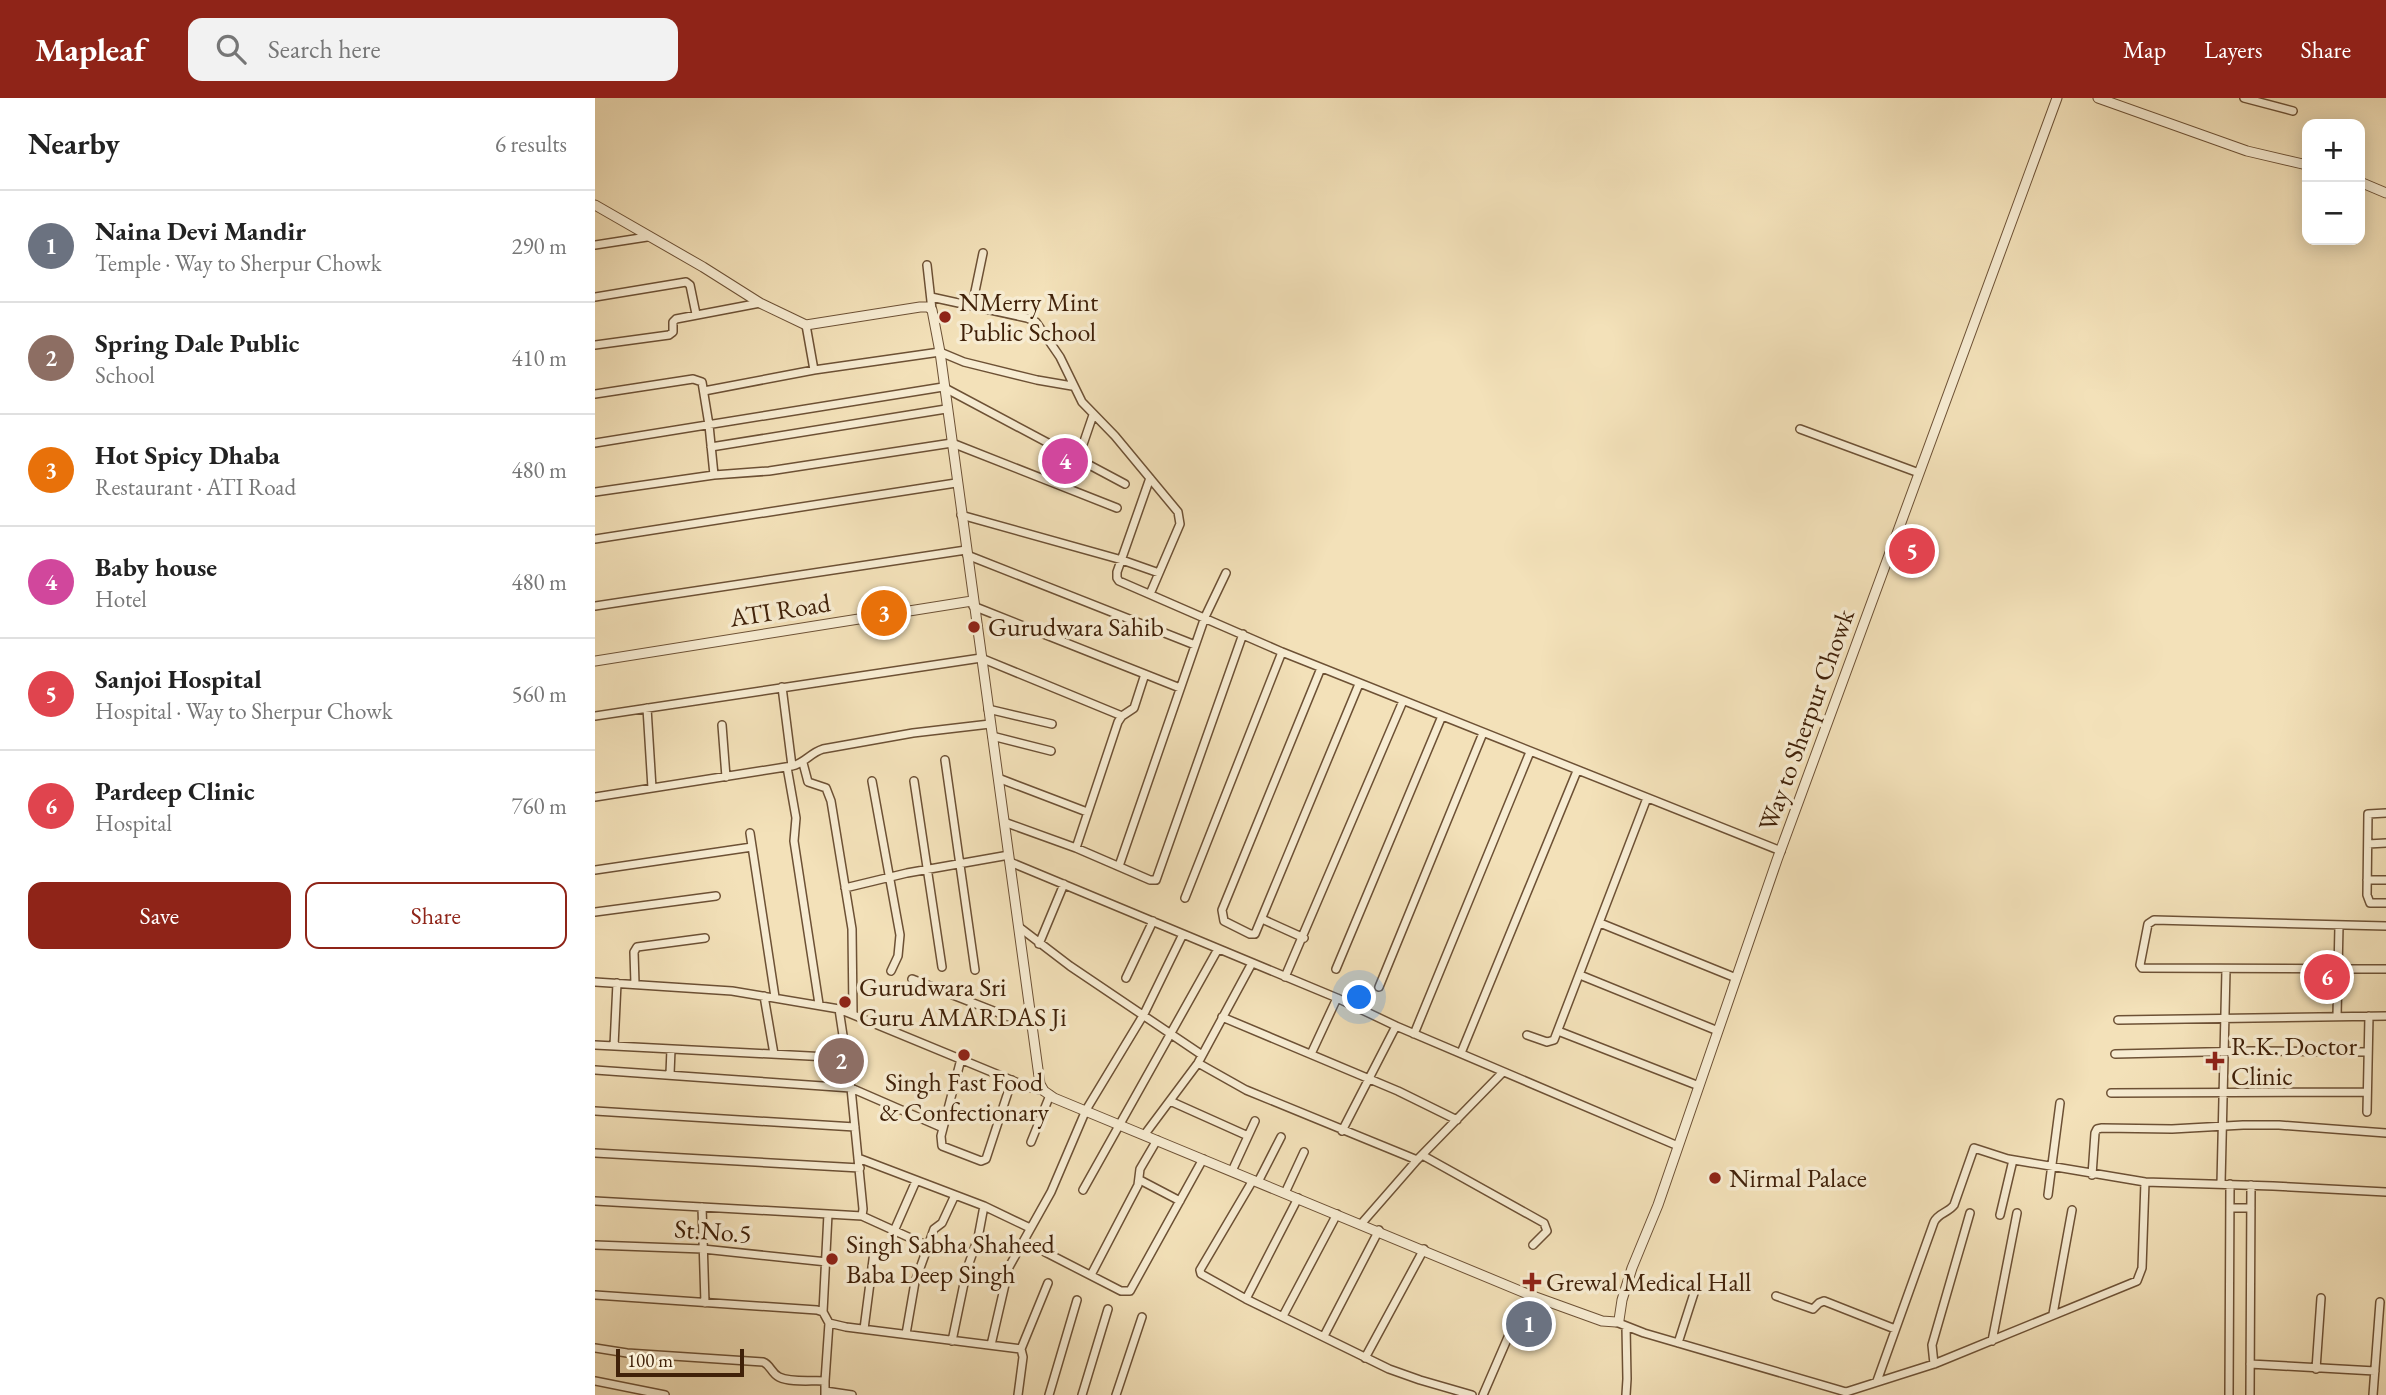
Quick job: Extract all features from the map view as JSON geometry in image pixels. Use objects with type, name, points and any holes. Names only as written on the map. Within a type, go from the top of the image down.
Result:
[{"type":"street","name":"Way to Sherpur Chowk","points":[[1616,1322],[1619,1320],[1632,1268],[1658,1205],[1781,851],[2057,98]]},
{"type":"street","points":[[2098,98],[2247,151],[2302,164]]},
{"type":"street","points":[[2244,98],[2293,111]]},
{"type":"street","points":[[2365,185],[2386,193]]},
{"type":"street","points":[[595,205],[760,303],[806,325],[921,307],[932,310]]},
{"type":"street","points":[[595,245],[647,237]]},
{"type":"street","points":[[972,306],[983,253]]},
{"type":"street","points":[[927,265],[1040,1084],[1047,1093]]},
{"type":"street","points":[[595,297],[686,282],[690,285],[696,314]]},
{"type":"street","points":[[931,297],[1036,322],[1060,357],[1081,402],[1115,436],[1180,518],[1180,524],[1150,594]]},
{"type":"street","points":[[595,345],[669,335],[673,332],[675,320],[760,303]]},
{"type":"street","points":[[806,325],[814,370]]},
{"type":"street","points":[[704,391],[814,370],[940,352],[964,362],[1072,386]]},
{"type":"street","points":[[595,394],[694,380],[702,382],[714,475]]},
{"type":"street","points":[[595,443],[943,387],[1125,484]]},
{"type":"street","points":[[711,447],[946,409]]},
{"type":"street","points":[[1078,459],[1093,415]]},
{"type":"street","points":[[1800,429],[1919,473]]},
{"type":"street","points":[[595,492],[714,475],[769,471],[952,443],[1117,508]]},
{"type":"street","points":[[1150,478],[1117,578],[1359,684],[1781,851]]},
{"type":"street","points":[[595,539],[956,483]]},
{"type":"street","points":[[961,515],[1159,573]]},
{"type":"street","points":[[595,606],[966,553],[1195,645]]},
{"type":"street","points":[[1119,866],[1205,617],[1226,573]]},
{"type":"street","points":[[973,604],[1180,688]]},
{"type":"street","name":"ATI Road","points":[[595,661],[973,604]]},
{"type":"street","points":[[1005,822],[1076,848],[1152,881],[1157,878],[1243,634]]},
{"type":"street","points":[[1185,898],[1282,652]]},
{"type":"street","points":[[595,716],[981,658],[1122,716]]},
{"type":"street","points":[[1321,668],[1221,915],[1224,920],[1252,934],[1255,934],[1262,919],[1359,684]]},
{"type":"street","points":[[1076,848],[1118,722],[1134,708],[1145,674]]},
{"type":"street","points":[[782,687],[796,818],[794,841],[819,1004]]},
{"type":"street","points":[[1286,977],[1403,701]]},
{"type":"street","points":[[647,708],[652,788]]},
{"type":"street","points":[[988,709],[1052,724]]},
{"type":"street","points":[[1336,969],[1443,716]]},
{"type":"street","points":[[722,724],[726,777]]},
{"type":"street","points":[[595,797],[790,766],[803,763],[811,754],[823,749],[913,733],[990,724]]},
{"type":"street","points":[[1379,987],[1483,733]]},
{"type":"street","points":[[992,736],[1051,751]]},
{"type":"street","points":[[1414,1034],[1530,752]]},
{"type":"street","points":[[945,760],[975,970]]},
{"type":"street","points":[[803,763],[808,782],[826,788],[829,793],[852,929],[853,1013]]},
{"type":"street","points":[[1461,1053],[1577,771]]},
{"type":"street","points":[[998,778],[1087,812]]},
{"type":"street","points":[[872,781],[900,942],[898,956],[891,971]]},
{"type":"street","points":[[913,781],[942,968]]},
{"type":"street","points":[[1527,1035],[1551,1042],[1558,1031],[1647,798]]},
{"type":"street","points":[[2386,813],[2368,814],[2367,880],[2368,902],[2386,903]]},
{"type":"street","points":[[750,833],[775,997]]},
{"type":"street","points":[[2368,844],[2386,843]]},
{"type":"street","points":[[595,870],[752,847]]},
{"type":"street","points":[[845,888],[961,862],[1009,859],[1678,1146]]},
{"type":"street","points":[[2367,880],[2386,880]]},
{"type":"street","points":[[1039,944],[1064,884]]},
{"type":"street","points":[[595,912],[716,896]]},
{"type":"street","points":[[1262,919],[1304,939]]},
{"type":"street","points":[[2386,926],[2154,920],[2148,923],[2141,968],[2386,969]]},
{"type":"street","points":[[1126,978],[1153,921]]},
{"type":"street","points":[[1599,923],[1736,978]]},
{"type":"street","points":[[2337,1016],[2339,926]]},
{"type":"street","points":[[1019,928],[1202,1055]]},
{"type":"street","points":[[991,1345],[1009,1267],[1051,1192],[1086,1110],[1144,1014],[1183,934]]},
{"type":"street","points":[[635,984],[634,952],[637,947],[705,938]]},
{"type":"street","points":[[1083,1190],[1218,949]]},
{"type":"street","points":[[1145,1134],[1198,1063],[1252,963]]},
{"type":"street","points":[[2221,1184],[2226,970]]},
{"type":"street","points":[[1580,975],[1718,1031]]},
{"type":"street","points":[[912,979],[1032,1026]]},
{"type":"street","points":[[595,982],[696,987],[819,1004],[853,1013],[1530,1295],[1602,1321],[1616,1322],[1845,1394],[1934,1364],[2137,1281],[2142,1268],[2145,1182]]},
{"type":"street","points":[[614,1046],[617,983]]},
{"type":"street","points":[[764,996],[774,1054]]},
{"type":"street","points":[[1311,1054],[1337,999]]},
{"type":"street","points":[[839,1009],[860,1168],[862,1216]]},
{"type":"street","points":[[2367,1112],[2369,1016]]},
{"type":"street","points":[[2117,1020],[2386,1016]]},
{"type":"street","points":[[1222,1017],[1457,1120]]},
{"type":"street","points":[[1342,1130],[1396,1026]]},
{"type":"street","points":[[1558,1031],[1699,1086]]},
{"type":"street","points":[[595,1045],[847,1058]]},
{"type":"street","points":[[670,1074],[671,1049]]},
{"type":"street","points":[[2115,1054],[2225,1051],[2367,1052]]},
{"type":"street","points":[[961,1059],[940,1140],[942,1146],[981,1161],[986,1159],[1011,1080]]},
{"type":"street","points":[[1198,1063],[1246,1090],[1342,1130],[1419,1157],[1544,1223],[1547,1231],[1533,1245]]},
{"type":"street","points":[[595,1070],[851,1088],[943,1128]]},
{"type":"street","points":[[1362,1223],[1419,1157],[1503,1072]]},
{"type":"street","points":[[1031,1142],[1047,1093]]},
{"type":"street","points":[[2111,1093],[2366,1093]]},
{"type":"street","points":[[1170,1101],[1248,1136]]},
{"type":"street","points":[[2048,1195],[2060,1103]]},
{"type":"street","points":[[595,1111],[855,1127]]},
{"type":"street","points":[[1232,1171],[1255,1121]]},
{"type":"street","points":[[2092,1175],[2095,1133],[2099,1128],[2172,1129],[2279,1125],[2386,1133]]},
{"type":"street","points":[[1281,1137],[1200,1270],[1203,1275],[1365,1358],[1420,1381],[1472,1395]]},
{"type":"street","points":[[1091,1275],[1140,1180],[1142,1165],[1157,1140]]},
{"type":"street","points":[[1877,1381],[1934,1222],[1938,1215],[1954,1205],[1974,1148],[2013,1160],[2145,1182],[2386,1192]]},
{"type":"street","points":[[1285,1193],[1304,1152]]},
{"type":"street","points":[[595,1153],[860,1168]]},
{"type":"street","points":[[858,1158],[984,1206],[1030,1228]]},
{"type":"street","points":[[1045,1252],[1121,1291],[1130,1291],[1203,1159]]},
{"type":"street","points":[[2000,1215],[2013,1160]]},
{"type":"street","points":[[1140,1180],[1180,1201]]},
{"type":"street","points":[[894,1231],[916,1181]]},
{"type":"street","points":[[2229,1395],[2230,1184]]},
{"type":"street","points":[[2250,1395],[2251,1185]]},
{"type":"street","points":[[906,1334],[915,1282],[935,1229],[942,1223],[955,1195]]},
{"type":"street","points":[[1246,1299],[1298,1198]]},
{"type":"street","points":[[595,1201],[862,1216],[928,1246]]},
{"type":"street","points":[[953,1341],[967,1269],[978,1238],[984,1206]]},
{"type":"street","points":[[702,1207],[705,1303]]},
{"type":"street","points":[[2230,1208],[2251,1208]]},
{"type":"street","points":[[2053,1314],[2072,1210]]},
{"type":"street","points":[[1934,1364],[1932,1345],[1970,1213]]},
{"type":"street","points":[[1992,1341],[2017,1213]]},
{"type":"street","points":[[828,1214],[823,1312],[829,1323],[825,1393],[852,1395]]},
{"type":"street","points":[[1283,1316],[1337,1214]]},
{"type":"street","points":[[1324,1336],[1379,1230]]},
{"type":"street","name":"St.No.5","points":[[595,1245],[703,1249],[827,1262]]},
{"type":"street","points":[[1365,1358],[1424,1249]]},
{"type":"street","points":[[865,1329],[874,1252]]},
{"type":"street","points":[[1018,1395],[1023,1357],[1021,1349],[1048,1283]]},
{"type":"street","points":[[1678,1343],[1697,1284]]},
{"type":"street","points":[[595,1295],[788,1307],[823,1312]]},
{"type":"street","points":[[1483,1395],[1515,1321],[1530,1295]]},
{"type":"street","points":[[1776,1296],[1813,1309],[1824,1301],[1895,1329]]},
{"type":"street","points":[[2316,1369],[2321,1298]]},
{"type":"street","points":[[1049,1395],[1077,1300]]},
{"type":"street","points":[[2373,1395],[2380,1302]]},
{"type":"street","points":[[1082,1395],[1108,1309]]},
{"type":"street","points":[[1116,1395],[1142,1317]]},
{"type":"street","points":[[829,1323],[1021,1349]]},
{"type":"street","points":[[1626,1326],[1626,1395]]},
{"type":"street","points":[[595,1348],[627,1353],[763,1362],[770,1365],[775,1374],[785,1378],[825,1381]]},
{"type":"street","points":[[2250,1364],[2375,1371]]},
{"type":"street","points":[[595,1381],[665,1395]]},
{"type":"place","name":"NMerry Mint Public School","points":[[945,317]]},
{"type":"place","name":"Baby house","points":[[1065,461]]},
{"type":"place","name":"Sanjoi Hospital","points":[[1912,551]]},
{"type":"place","name":"Hot Spicy Dhaba","points":[[884,613]]},
{"type":"place","name":"Gurudwara Sahib","points":[[974,627]]},
{"type":"place","name":"Pardeep Clinic","points":[[2327,977]]},
{"type":"place","name":"Gurudwara Sri Guru AMARDAS Ji","points":[[845,1002]]},
{"type":"place","name":"Singh Fast Food & Confectionary","points":[[964,1055]]},
{"type":"place","name":"Spring Dale Public","points":[[841,1061]]},
{"type":"place","name":"R.K. Doctor Clinic","points":[[2215,1061]]},
{"type":"place","name":"Nirmal Palace","points":[[1715,1178]]},
{"type":"place","name":"Singh Sabha Shaheed Baba Deep Singh","points":[[832,1259]]},
{"type":"place","name":"Grewal Medical Hall","points":[[1532,1282]]},
{"type":"place","name":"Naina Devi Mandir","points":[[1529,1324]]}]
